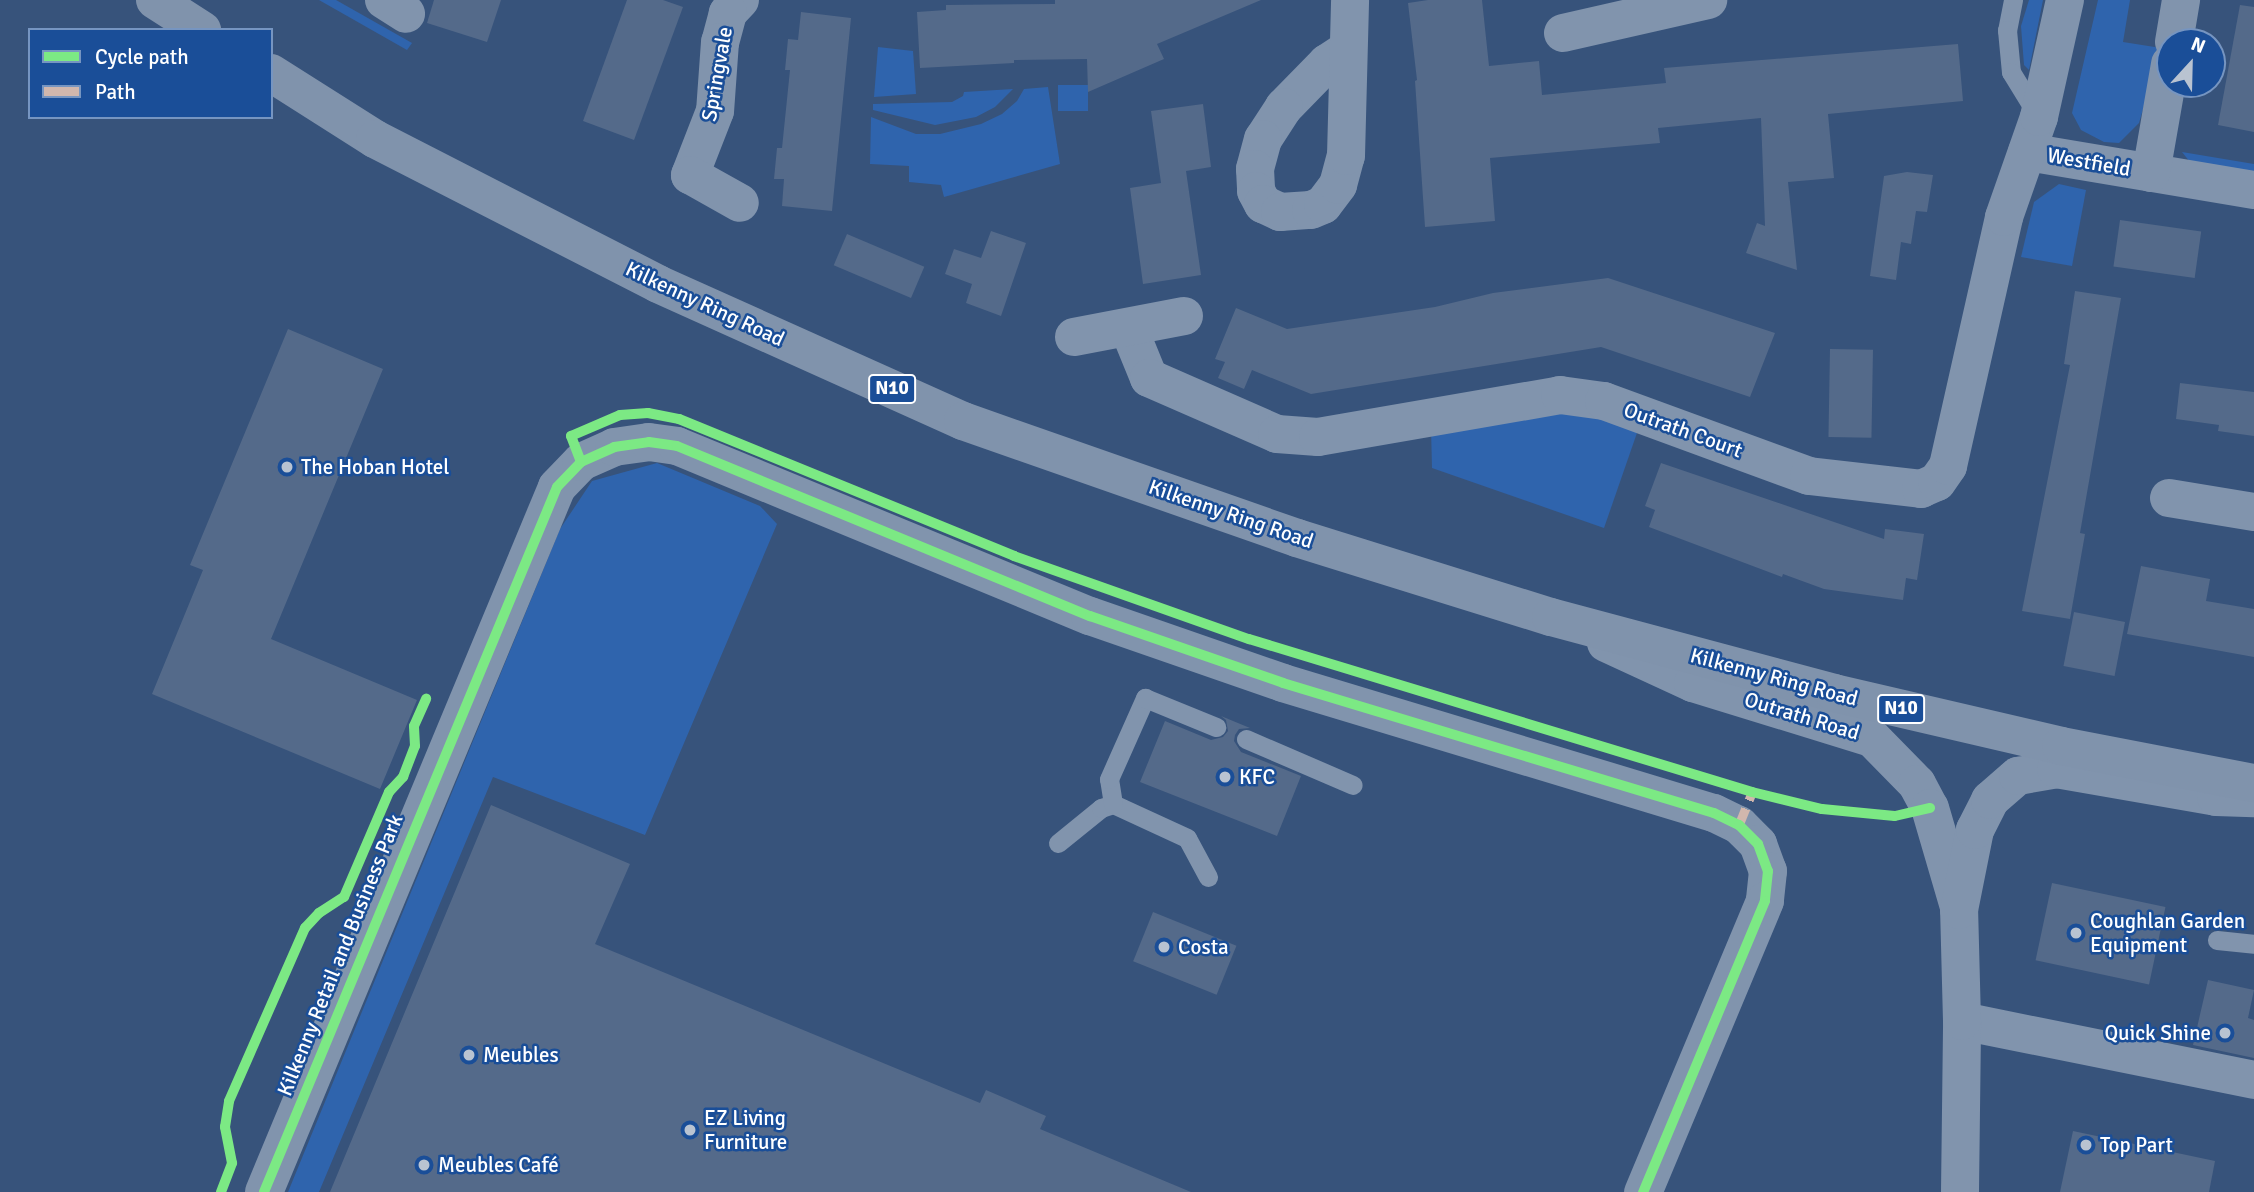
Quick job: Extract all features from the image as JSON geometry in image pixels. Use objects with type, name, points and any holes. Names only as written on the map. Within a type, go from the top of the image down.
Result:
[{"type":"highway","points":[[155,0],[199,28]]},
{"type":"highway","name":"Kilkenny Ring Road","points":[[273,74],[375,139],[658,284],[963,421],[1297,538],[1551,617],[1887,706],[2061,746],[2254,783]]},
{"type":"street","name":"Springvale","points":[[740,0],[728,13],[720,42],[715,111],[690,175],[740,203]]},
{"type":"street","points":[[1347,50],[1350,0]]},
{"type":"street","points":[[1563,33],[1708,0]]},
{"type":"street","points":[[2033,134],[2065,0]]},
{"type":"street","points":[[2176,28],[2181,0]]},
{"type":"street","name":"Westfield","points":[[2151,173],[2164,98]]},
{"type":"street","name":"Westfield","points":[[2033,134],[2151,173],[2254,190]]},
{"type":"street","name":"Outrath Court","points":[[1129,329],[1149,378],[1277,434],[1318,438],[1560,395],[1604,401],[1810,476],[1920,489],[1937,482],[1948,466],[2004,217],[2033,134]]},
{"type":"street","points":[[1074,337],[1129,329],[1184,316]]},
{"type":"street","name":"Kilkenny Retail and Business Park","points":[[264,1192],[461,712],[557,487],[581,462],[614,447],[649,442],[677,446],[1090,616],[1283,683],[1714,813],[1739,825],[1758,844],[1768,871],[1765,901],[1643,1192]]},
{"type":"street","points":[[2169,498],[2254,512]]},
{"type":"street","name":"Outrath Road","points":[[1551,617],[1693,683],[1872,738],[1917,784],[1930,808],[1959,910]]},
{"type":"street","name":"Outrath Road","points":[[1960,1192],[1962,1021],[1959,910],[1975,830],[1990,800],[2018,776],[2056,769],[2216,797],[2254,798]]},
{"type":"street","points":[[1962,1021],[2254,1080]]},
{"type":"lane","points":[[2013,0],[2007,30],[2011,72],[2033,134]]},
{"type":"lane","points":[[1113,804],[1109,779],[1145,698],[1216,727]]},
{"type":"lane","points":[[1246,739],[1353,785]]},
{"type":"lane","points":[[1058,842],[1101,808],[1113,804],[1187,838],[1208,877]]},
{"type":"lane","points":[[2217,940],[2254,944]]},
{"type":"shaded area","points":[[319,0],[336,0],[412,43],[407,50]]},
{"type":"shaded area","points":[[2029,0],[2043,0],[2029,70],[2024,65],[2021,26]]},
{"type":"shaded area","points":[[2098,0],[2130,0],[2123,42],[2156,47],[2156,65],[2139,123],[2119,143],[2104,142],[2081,130],[2072,113]]},
{"type":"shaded area","points":[[878,47],[913,51],[916,94],[874,97]]},
{"type":"shaded area","points":[[1058,85],[1088,85],[1088,111],[1058,111]]},
{"type":"shaded area","points":[[1048,87],[1060,164],[944,197],[941,185],[909,182],[909,166],[870,164],[871,117],[916,134],[940,134],[981,124],[1002,114],[1017,101],[1024,89]]},
{"type":"shaded area","points":[[1013,89],[995,107],[976,117],[935,125],[873,110],[873,104],[952,102],[963,96],[964,92]]},
{"type":"shaded area","points":[[2182,152],[2254,164],[2254,172],[2190,162]]},
{"type":"shaded area","points":[[2059,184],[2086,190],[2072,266],[2021,257],[2034,202]]},
{"type":"shaded area","points":[[1569,409],[1638,430],[1604,528],[1432,468],[1431,428]]},
{"type":"shaded area","points":[[657,463],[760,506],[777,524],[645,835],[493,777],[319,1192],[288,1192],[560,529],[592,481]]},
{"type":"building","points":[[434,0],[501,0],[487,42],[427,23]]},
{"type":"building","points":[[627,0],[663,0],[683,7],[634,140],[583,121]]},
{"type":"building","points":[[1055,0],[1261,0],[1157,44],[1164,59],[1088,92],[1087,59],[1014,60],[1014,63],[920,68],[917,12],[946,10],[946,5],[1055,4]]},
{"type":"building","points":[[1428,0],[1482,0],[1489,66],[1539,61],[1542,95],[1666,83],[1664,68],[1958,44],[1963,101],[1828,114],[1834,178],[1788,182],[1797,270],[1746,253],[1757,223],[1765,226],[1761,118],[1658,128],[1660,143],[1490,158],[1495,221],[1425,227],[1417,80],[1408,3]]},
{"type":"building","points":[[2240,5],[2254,7],[2254,132],[2218,125],[2223,98],[2226,98],[2226,81]]},
{"type":"building","points":[[801,12],[851,18],[832,211],[782,206],[784,179],[774,179],[777,148],[782,148],[790,70],[785,70],[788,39],[798,40]]},
{"type":"building","points":[[1203,104],[1211,167],[1186,171],[1201,275],[1143,284],[1130,188],[1161,183],[1151,111]]},
{"type":"building","points":[[1907,172],[1933,175],[1927,212],[1916,211],[1911,244],[1901,242],[1896,280],[1870,276],[1884,176]]},
{"type":"building","points":[[2120,220],[2201,231],[2195,278],[2113,267]]},
{"type":"building","points":[[991,231],[1026,243],[1001,316],[966,303],[972,284],[945,274],[954,249],[981,258]]},
{"type":"building","points":[[847,234],[924,267],[911,298],[834,265]]},
{"type":"building","points":[[1608,278],[1775,333],[1750,397],[1601,347],[1311,394],[1252,370],[1244,389],[1218,378],[1225,362],[1215,359],[1236,308],[1287,329],[1435,307],[1493,293]]},
{"type":"building","points":[[2075,291],[2121,298],[2080,533],[2085,534],[2070,619],[2022,611],[2070,365],[2064,364]]},
{"type":"building","name":"The Hoban Hotel","points":[[288,329],[383,369],[271,639],[417,700],[380,789],[152,694],[203,570],[190,565]]},
{"type":"building","points":[[1830,349],[1873,350],[1871,438],[1828,437]]},
{"type":"building","points":[[2180,383],[2254,392],[2254,436],[2218,431],[2219,425],[2176,419]]},
{"type":"building","points":[[1661,463],[1884,539],[1885,529],[1924,534],[1917,580],[1906,578],[1903,600],[1824,589],[1783,574],[1782,577],[1649,527],[1655,510],[1645,506]]},
{"type":"building","points":[[2141,566],[2210,579],[2206,601],[2254,609],[2254,657],[2127,634]]},
{"type":"building","points":[[2074,612],[2125,622],[2115,676],[2064,666]]},
{"type":"building","points":[[1221,716],[1250,728],[1239,729],[1235,735],[1234,741],[1241,752],[1301,776],[1277,836],[1140,782],[1165,721],[1211,740],[1223,737],[1228,731],[1226,720]]},
{"type":"building","points":[[491,805],[630,864],[595,944],[980,1103],[986,1090],[1046,1116],[1040,1129],[1191,1192],[330,1192]]},
{"type":"building","points":[[2052,883],[2165,907],[2149,984],[2036,960]]},
{"type":"building","points":[[1153,912],[1236,946],[1217,995],[1133,961]]},
{"type":"building","name":"Quick Shine","points":[[2208,980],[2254,990],[2248,1018],[2254,1020],[2254,1058],[2193,1045]]},
{"type":"building","points":[[2073,1131],[2215,1161],[2209,1192],[2060,1192]]},
{"type":"marked path","points":[[1739,825],[1752,792]]},
{"type":"cycle path","points":[[581,462],[571,436],[620,415],[648,413],[679,419],[1014,556],[1249,639],[1752,792],[1822,809],[1895,816],[1930,808]]},
{"type":"cycle path","points":[[264,1192],[557,487],[581,462],[614,447],[649,442],[677,446],[1090,616],[1283,683],[1714,813],[1739,825],[1758,844],[1768,871],[1765,901],[1643,1192]]},
{"type":"cycle path","points":[[221,1192],[232,1163],[225,1127],[229,1101],[305,928],[319,913],[344,897],[389,792],[403,777],[415,746],[414,726],[426,699]]},
{"type":"place","name":"The Hoban Hotel","points":[[287,467]]},
{"type":"place","name":"KFC","points":[[1225,777]]},
{"type":"place","name":"Coughlan Garden Equipment","points":[[2076,933]]},
{"type":"place","name":"Costa","points":[[1164,947]]},
{"type":"place","name":"Quick Shine","points":[[2225,1033]]},
{"type":"place","name":"Meubles","points":[[469,1055]]},
{"type":"place","name":"EZ Living Furniture","points":[[690,1130]]},
{"type":"place","name":"Top Part","points":[[2086,1145]]},
{"type":"place","name":"Meubles Café","points":[[424,1165]]}]
